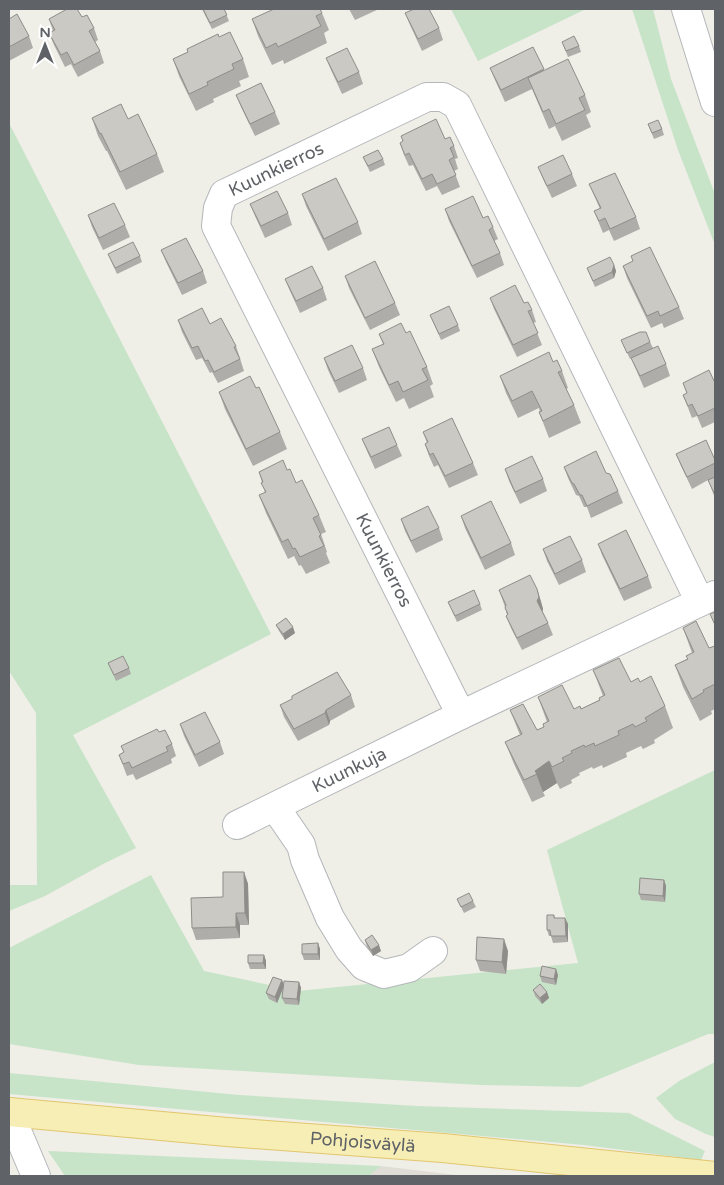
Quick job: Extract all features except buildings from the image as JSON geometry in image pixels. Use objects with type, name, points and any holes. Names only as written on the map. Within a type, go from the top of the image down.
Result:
[{"type":"main road","name":"Pohjoisväylä","points":[[9,1112],[227,1132],[444,1148],[715,1176]]},
{"type":"street","points":[[686,9],[715,102]]},
{"type":"street","name":"Kuunkierros","points":[[427,97],[443,97],[457,105],[708,598],[461,715],[216,226],[218,208],[224,194],[427,97]]},
{"type":"street","name":"Kuunkuja","points":[[237,825],[461,715]]},
{"type":"street","points":[[275,807],[301,845],[330,918],[349,949],[364,966],[384,974],[409,968],[433,951]]},
{"type":"street","points":[[9,1112],[36,1176]]},
{"type":"shaded area","points":[[381,1166],[464,1176],[369,1176]]},
{"type":"green space","points":[[451,9],[586,9],[478,61]]},
{"type":"green space","points":[[632,9],[653,9],[671,79],[715,194],[715,245],[678,150]]},
{"type":"green space","points":[[9,123],[271,634],[73,735],[136,848],[45,896],[9,911],[9,885],[37,885],[36,713],[9,671]]},
{"type":"green space","points":[[715,770],[715,1034],[708,1034],[580,1087],[480,1085],[139,1065],[9,1044],[9,948],[151,875],[204,971],[298,991],[578,963],[547,850]]},
{"type":"green space","points":[[715,1062],[715,1137],[675,1119],[656,1098],[679,1081]]},
{"type":"green space","points":[[9,1073],[239,1095],[417,1106],[629,1113],[705,1151],[701,1160],[584,1145],[9,1094]]},
{"type":"green space","points":[[48,1151],[381,1166],[369,1176],[65,1176]]}]
